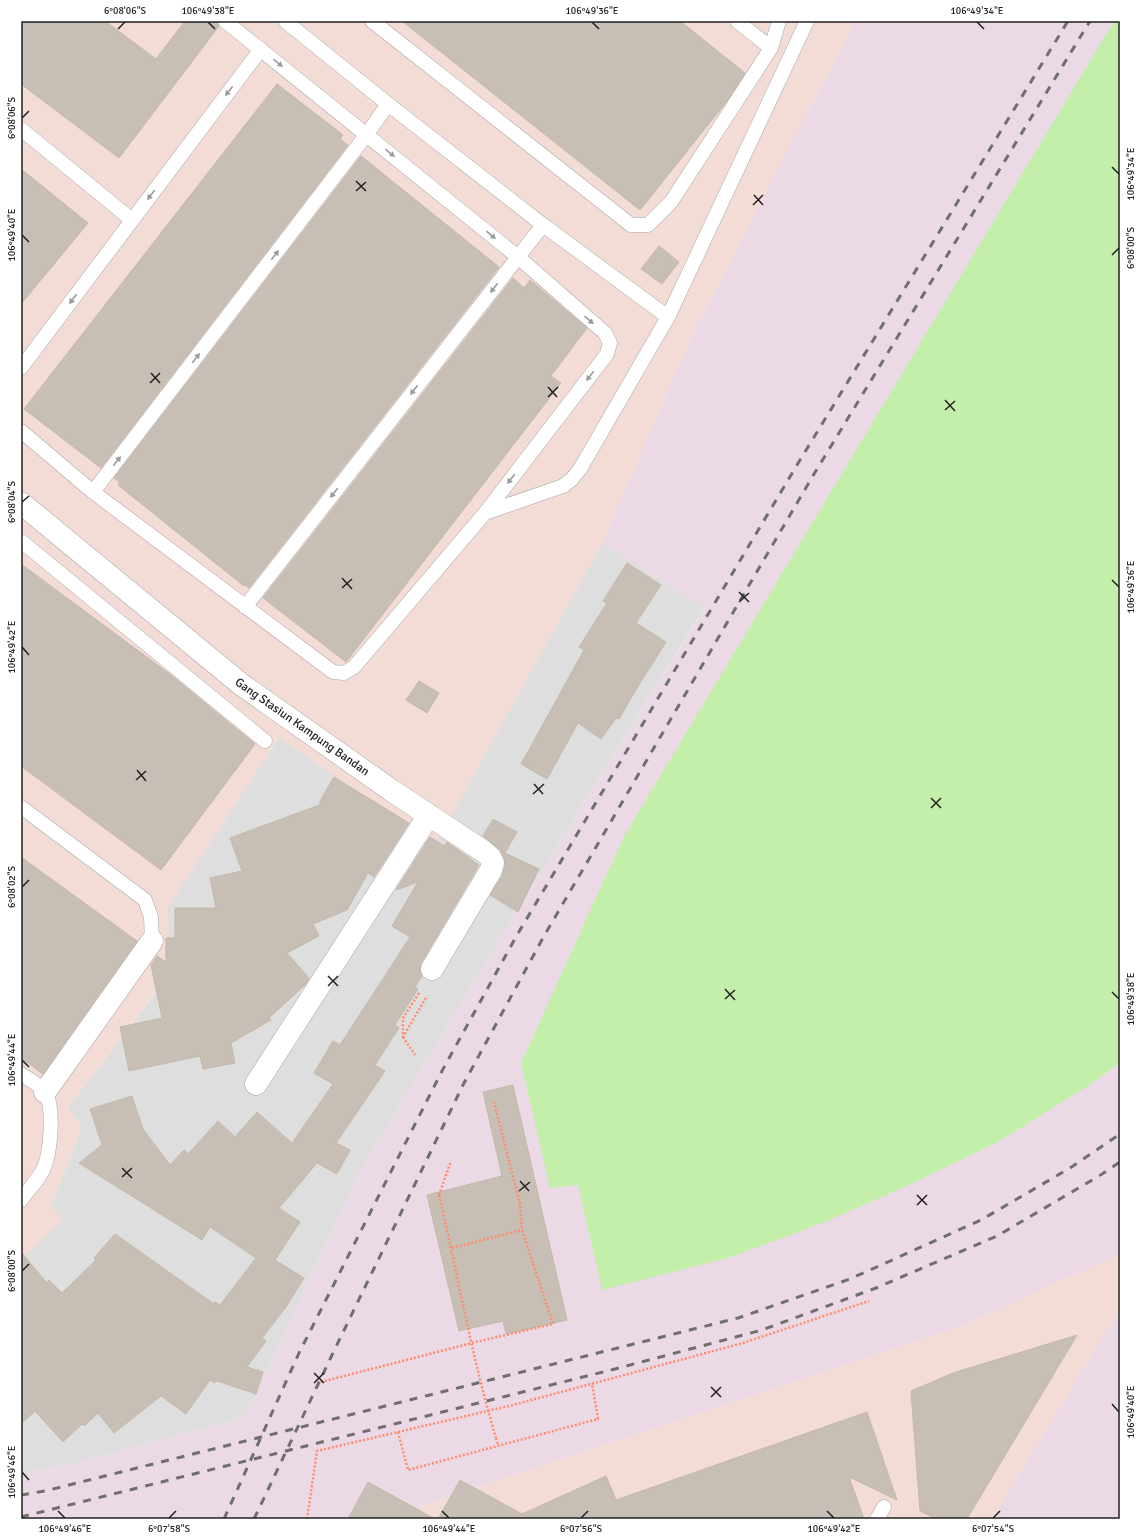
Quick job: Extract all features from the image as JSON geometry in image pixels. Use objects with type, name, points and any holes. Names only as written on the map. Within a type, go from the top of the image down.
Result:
[{"type":"street","name":"Gang Stasiun Kampung Bandan","points":[[21,503],[242,685],[490,857],[493,863],[491,870],[432,969]]},
{"type":"street","points":[[256,1084],[429,815]]},
{"type":"street","points":[[45,1092],[152,941]]},
{"type":"lane","points":[[21,431],[93,492],[245,607],[333,672],[344,673],[354,667],[485,512],[607,354],[610,343],[604,333],[518,257],[225,21]]},
{"type":"lane","points":[[285,21],[388,104],[543,225],[668,317]]},
{"type":"lane","points":[[372,21],[631,225],[648,225],[671,202],[771,48],[779,21]]},
{"type":"lane","points":[[738,21],[771,48]]},
{"type":"lane","points":[[485,512],[563,486],[572,479],[580,469],[668,317],[807,21]]},
{"type":"lane","points":[[21,368],[261,49]]},
{"type":"lane","points":[[93,492],[367,134],[388,104]]},
{"type":"lane","points":[[21,129],[132,220]]},
{"type":"lane","points":[[245,607],[543,225]]},
{"type":"lane","points":[[21,541],[265,741]]},
{"type":"lane","points":[[21,807],[145,900],[151,917],[152,941]]},
{"type":"lane","points":[[21,1074],[45,1092],[49,1105],[49,1152],[43,1171],[21,1200]]},
{"type":"path","points":[[415,1055],[403,1037],[403,1018],[432,969]]},
{"type":"path","points":[[403,1037],[429,992]]},
{"type":"path","points":[[318,1384],[468,1344],[553,1324],[522,1230],[520,1204],[494,1102]]},
{"type":"path","points":[[451,1161],[439,1195],[452,1248],[471,1342],[498,1445]]},
{"type":"path","points":[[452,1248],[522,1230]]},
{"type":"path","points":[[307,1519],[317,1451],[508,1406],[744,1343],[869,1301]]},
{"type":"path","points":[[398,1432],[408,1470],[598,1419],[592,1383]]},
{"type":"shaded area","points":[[21,21],[855,21],[693,333],[602,543],[434,846],[279,737],[168,907],[170,973],[68,1107],[82,1128],[51,1206],[63,1219],[21,1260]]},
{"type":"shaded area","points":[[855,21],[1120,21],[1120,1254],[957,1328],[381,1519],[217,1519],[217,1517],[208,1519],[21,1519],[21,1474],[77,1463],[245,1417],[360,1171],[489,957],[705,608],[602,543],[693,333]]},
{"type":"shaded area","points":[[602,543],[705,607],[489,957],[360,1171],[245,1417],[77,1463],[21,1474],[21,1260],[51,1206],[82,1128],[68,1107],[170,974],[167,907],[280,736],[434,846]]},
{"type":"shaded area","points":[[1120,1254],[1120,1308],[992,1519],[381,1519],[957,1328]]},
{"type":"shaded area","points":[[1120,1308],[1120,1519],[992,1519]]},
{"type":"green space","points":[[1114,21],[1120,21],[1120,1063],[1088,1086],[998,1142],[911,1184],[825,1222],[728,1258],[602,1290],[578,1185],[550,1188],[521,1063],[624,836]]},
{"type":"building","points":[[21,21],[105,21],[156,59],[185,21],[217,21],[219,26],[119,158],[21,84]]},
{"type":"building","points":[[402,21],[680,21],[745,73],[727,101],[640,210]]},
{"type":"building","points":[[277,84],[343,135],[340,139],[348,145],[101,468],[24,409]]},
{"type":"building","points":[[361,156],[499,267],[249,588],[245,585],[244,586],[118,485],[120,482],[114,478]]},
{"type":"building","points":[[21,169],[88,223],[21,304]]},
{"type":"building","points":[[659,246],[679,262],[662,284],[641,269]]},
{"type":"building","points":[[513,278],[524,288],[530,280],[587,328],[551,376],[561,383],[346,662],[263,598]]},
{"type":"building","points":[[627,563],[661,585],[636,623],[666,642],[619,719],[616,718],[601,739],[578,723],[547,779],[521,764],[584,650],[579,647],[607,603],[603,601]]},
{"type":"building","points":[[21,564],[171,675],[255,744],[161,870],[21,766]]},
{"type":"building","points":[[419,681],[439,693],[427,713],[406,700]]},
{"type":"building","points":[[334,777],[409,823],[374,877],[368,873],[347,910],[313,924],[319,936],[287,953],[309,978],[306,984],[269,1018],[271,1020],[231,1043],[235,1063],[203,1069],[200,1056],[129,1071],[120,1027],[162,1018],[151,965],[157,956],[166,962],[166,938],[175,938],[175,908],[216,908],[210,878],[242,871],[230,838],[322,804],[319,803]]},
{"type":"building","points":[[493,819],[517,832],[505,853],[539,869],[518,912],[490,895],[502,876],[505,866],[501,851],[483,836]]},
{"type":"building","points":[[430,837],[444,846],[447,842],[479,865],[421,963],[420,969],[422,976],[415,987],[418,989],[395,1025],[399,1028],[375,1065],[385,1071],[336,1143],[350,1150],[337,1174],[317,1163],[279,1208],[300,1222],[275,1260],[304,1278],[286,1307],[262,1338],[266,1341],[247,1367],[263,1372],[256,1394],[217,1381],[215,1383],[210,1380],[186,1414],[161,1396],[114,1433],[98,1413],[84,1426],[82,1424],[63,1442],[35,1411],[21,1424],[21,1252],[47,1283],[49,1280],[62,1293],[96,1260],[94,1258],[115,1234],[214,1304],[215,1302],[220,1305],[256,1258],[210,1227],[202,1240],[79,1163],[102,1145],[90,1109],[132,1096],[143,1129],[170,1165],[184,1150],[188,1154],[218,1121],[235,1137],[257,1112],[292,1143],[333,1084],[314,1073],[333,1041],[340,1045],[410,937],[392,926],[418,882],[396,890]]},
{"type":"building","points":[[21,857],[137,941],[43,1074],[21,1058]]},
{"type":"building","points":[[513,1085],[567,1320],[506,1334],[503,1321],[459,1331],[427,1195],[502,1176],[483,1092]]},
{"type":"building","points":[[1077,1335],[967,1519],[937,1519],[920,1511],[911,1391],[953,1373]]},
{"type":"building","points":[[867,1412],[897,1500],[849,1477],[864,1519],[438,1519],[460,1480],[522,1514],[606,1476],[616,1500]]},
{"type":"building","points":[[368,1482],[435,1519],[348,1519]]},
{"type":"railway","points":[[224,1519],[299,1353],[442,1071],[517,935],[797,465],[1068,21]]},
{"type":"railway","points":[[254,1519],[464,1083],[544,936],[814,474],[1090,21]]},
{"type":"railway","points":[[21,1495],[45,1491],[738,1318],[850,1279],[981,1220],[1070,1168],[1120,1134]]},
{"type":"railway","points":[[21,1517],[615,1369],[762,1330],[876,1288],[997,1236],[1120,1162]]}]
